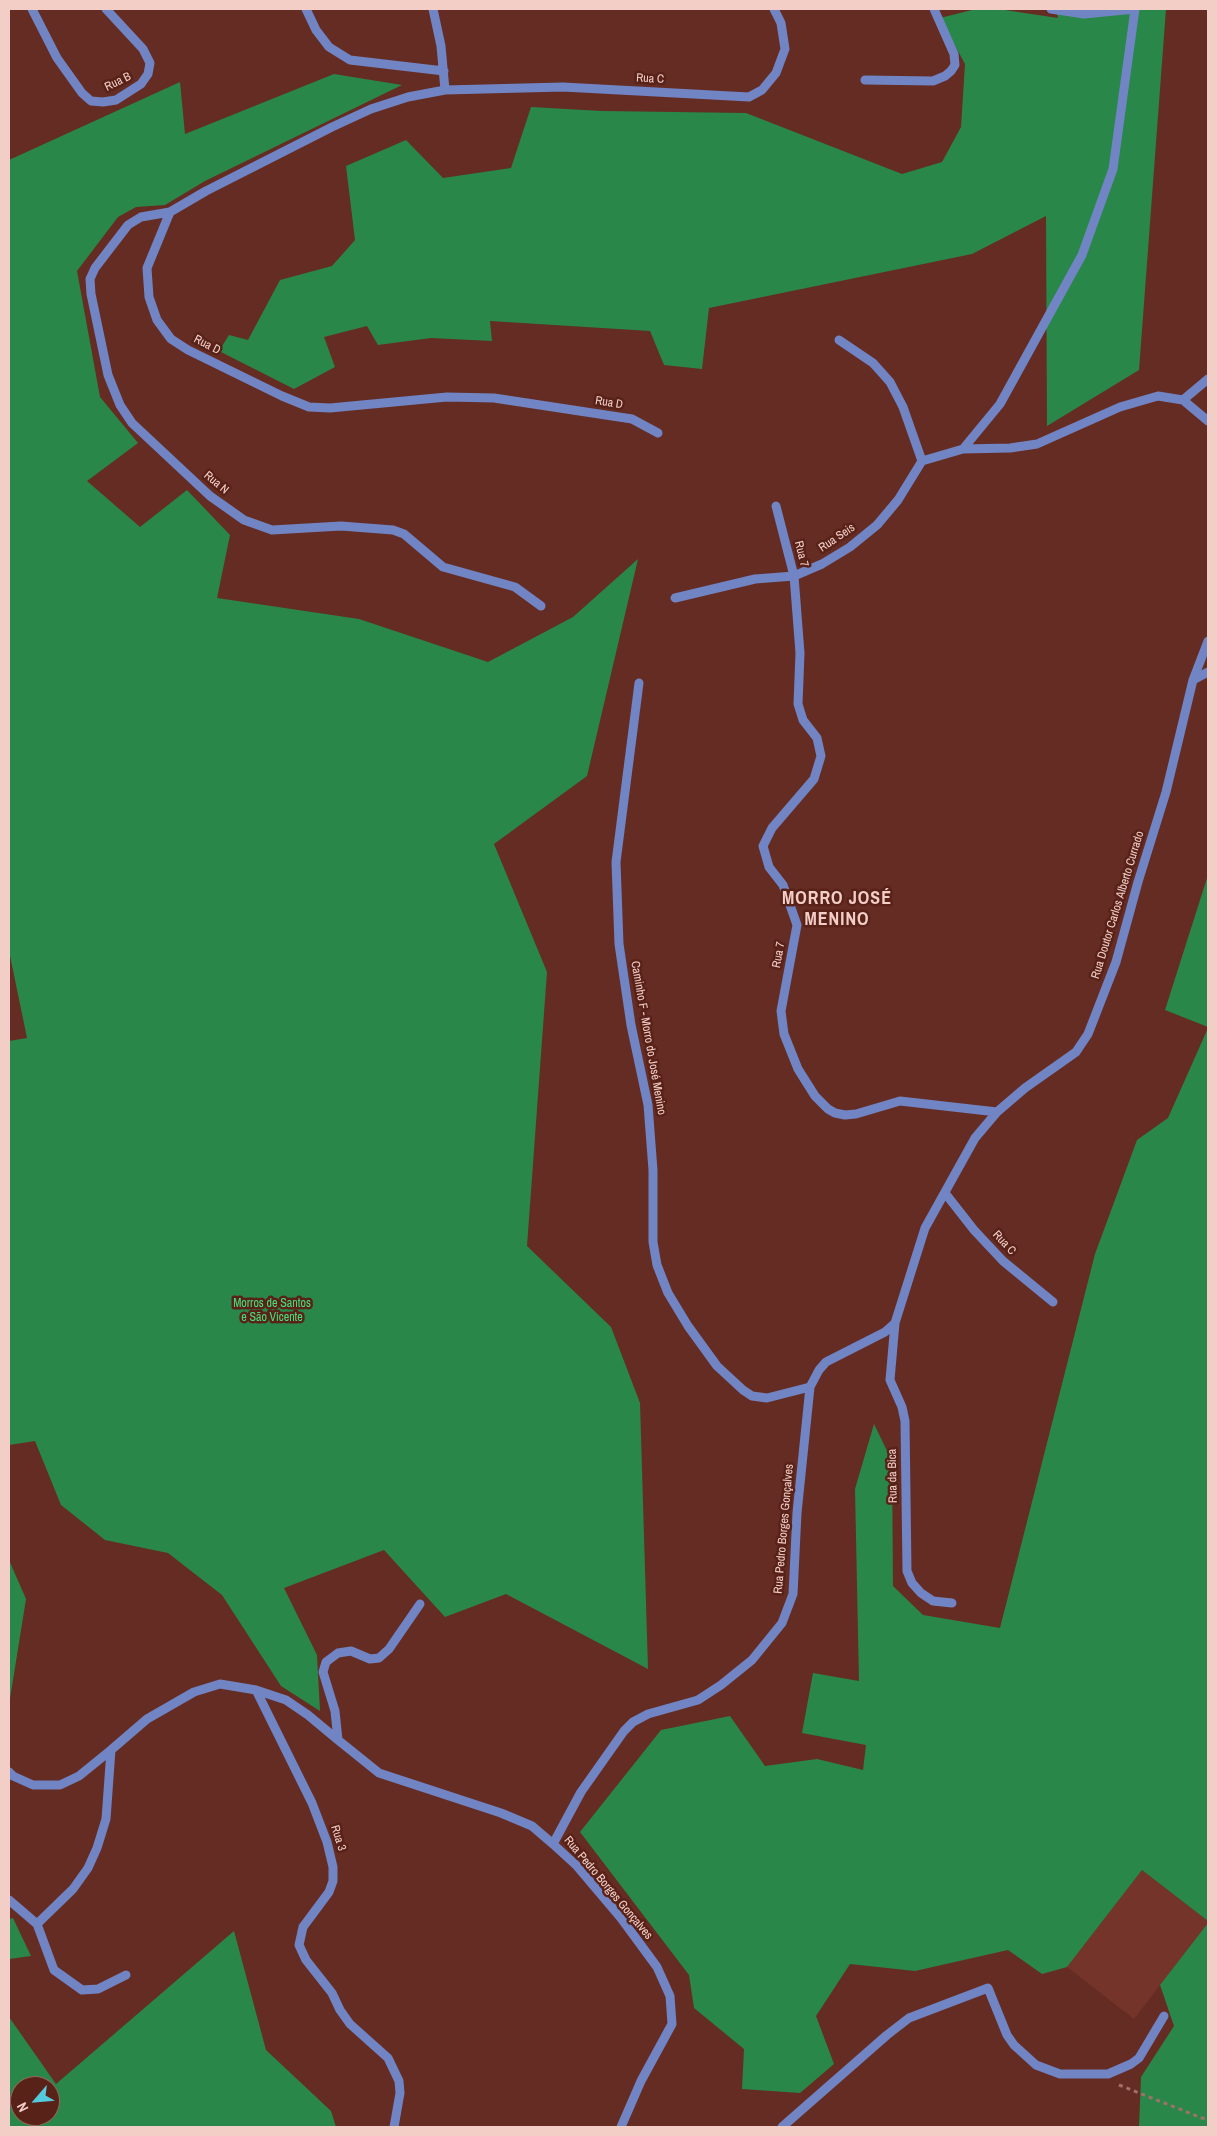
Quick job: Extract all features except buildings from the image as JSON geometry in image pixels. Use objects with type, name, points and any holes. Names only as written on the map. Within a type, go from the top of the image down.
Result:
[{"type":"street","name":"Rua B","points":[[32,9],[57,58],[82,93],[92,101],[103,102],[116,100],[142,84],[148,74],[150,63],[143,49],[106,9]]},
{"type":"street","points":[[306,9],[316,30],[329,47],[350,60],[444,71]]},
{"type":"street","points":[[170,212],[206,191],[363,113],[408,97],[444,90],[441,46],[433,9]]},
{"type":"street","name":"Rua C","points":[[444,90],[563,87],[749,97],[762,90],[776,73],[785,49],[781,23],[774,9]]},
{"type":"street","points":[[864,80],[933,81],[951,71],[954,65],[954,54],[934,9]]},
{"type":"street","points":[[963,449],[1000,404],[1082,256],[1113,169],[1135,9],[1084,14],[1051,9]]},
{"type":"street","name":"Rua D","points":[[170,212],[147,268],[149,297],[157,320],[171,340],[282,396],[308,407],[330,408],[447,397],[494,398],[632,419],[658,433]]},
{"type":"street","name":"Rua N","points":[[170,212],[141,217],[128,224],[95,268],[90,279],[91,294],[108,376],[120,405],[132,423],[210,496],[244,520],[272,530],[341,526],[394,530],[404,534],[443,567],[515,587],[541,606]]},
{"type":"street","points":[[839,340],[873,363],[890,382],[903,407],[922,461],[963,449],[1010,448],[1037,444],[1120,407],[1158,396],[1183,400],[1208,421]]},
{"type":"street","points":[[1183,400],[1208,379]]},
{"type":"street","name":"Rua Seis","points":[[675,598],[755,579],[794,576],[822,564],[843,551],[877,525],[898,500],[922,461]]},
{"type":"street","name":"Rua 7","points":[[776,506],[794,576],[800,653],[798,704],[802,720],[816,738],[821,756],[814,780],[772,828],[763,846],[769,867],[783,885],[797,924],[781,1011],[784,1034],[798,1069],[815,1096],[835,1113],[845,1115],[856,1114],[900,1101],[997,1112]]},
{"type":"street","name":"Rua Doutor Carlos Alberto Currado","points":[[895,1323],[925,1228],[975,1138],[997,1112],[1025,1088],[1076,1052],[1088,1034],[1116,962],[1166,792],[1193,680],[1208,640]]},
{"type":"street","points":[[1193,680],[1208,672]]},
{"type":"street","name":"Caminho F - Morro do José Menino","points":[[639,683],[616,871],[619,944],[631,1025],[648,1105],[654,1170],[653,1242],[657,1265],[668,1293],[688,1326],[717,1366],[743,1390],[752,1396],[767,1398],[810,1387]]},
{"type":"street","name":"Rua C","points":[[945,1193],[974,1230],[1003,1261],[1053,1302]]},
{"type":"street","name":"Rua Pedro Borges Gonçalves","points":[[621,2127],[641,2081],[672,2024],[670,1996],[657,1967],[621,1918],[577,1866],[553,1844],[581,1792],[624,1731],[633,1722],[648,1714],[698,1700],[721,1685],[752,1660],[782,1623],[794,1594],[797,1513],[810,1387],[819,1370],[826,1362],[885,1332],[895,1323]]},
{"type":"street","name":"Rua da Bica","points":[[895,1323],[890,1380],[902,1407],[905,1421],[907,1571],[912,1584],[921,1593],[933,1601],[952,1603]]},
{"type":"street","points":[[338,1740],[336,1711],[323,1672],[326,1662],[338,1653],[351,1651],[370,1659],[379,1658],[389,1649],[420,1604]]},
{"type":"street","points":[[9,1772],[13,1776],[33,1785],[60,1785],[79,1776],[147,1719],[194,1692],[220,1684],[256,1690],[286,1700],[308,1715],[379,1773],[501,1813],[532,1826],[553,1844]]},
{"type":"street","name":"Rua 3","points":[[256,1690],[312,1803],[328,1842],[333,1867],[333,1881],[329,1892],[304,1927],[299,1945],[306,1960],[332,1994],[350,2024],[388,2058],[399,2080],[400,2087],[394,2127]]},
{"type":"street","points":[[37,1924],[73,1889],[88,1868],[97,1848],[106,1819],[111,1750]]},
{"type":"street","points":[[9,1900],[37,1924],[54,1970],[82,1990],[98,1990],[126,1975]]},
{"type":"street","points":[[782,2127],[887,2034],[909,2018],[988,1988],[1007,2035],[1024,2057],[1036,2065],[1060,2074],[1108,2074],[1121,2070],[1139,2058],[1164,2016]]},
{"type":"path","points":[[1108,2074],[1123,2088],[1208,2119]]},
{"type":"shaded area","points":[[1142,1870],[1208,1921],[1208,1923],[1134,2019],[1067,1967]]},
{"type":"green space","points":[[976,9],[998,9],[1058,18],[1056,9],[1166,9],[1139,370],[1047,426],[1046,216],[972,254],[709,308],[702,369],[664,365],[650,331],[490,321],[492,341],[431,338],[378,345],[367,326],[324,337],[335,367],[294,389],[219,351],[229,335],[248,340],[280,280],[332,266],[355,240],[346,166],[406,140],[443,178],[511,168],[531,107],[602,111],[746,113],[902,174],[942,162],[961,127],[965,64],[940,18]]},
{"type":"green space","name":"Morros de Santos e São Vicente","points":[[334,74],[402,85],[205,181],[165,205],[136,207],[118,217],[77,271],[100,397],[138,443],[87,481],[140,527],[187,490],[230,535],[217,598],[359,619],[488,662],[573,617],[638,559],[587,776],[494,844],[547,972],[527,1246],[611,1327],[640,1403],[648,1669],[506,1594],[445,1617],[384,1550],[284,1588],[317,1655],[320,1711],[281,1686],[222,1595],[168,1553],[105,1540],[61,1505],[35,1441],[9,1445],[9,1041],[27,1038],[9,951],[9,160],[180,82],[185,134]]},
{"type":"green space","points":[[1208,875],[1208,1027],[1165,1010]]},
{"type":"green space","points":[[1208,1028],[1208,1921],[1142,1870],[1067,1967],[1042,1974],[1008,1950],[915,1971],[850,1964],[816,2016],[834,2064],[800,2093],[742,2089],[744,2049],[694,2008],[689,1975],[580,1832],[661,1730],[730,1716],[765,1766],[817,1759],[863,1770],[866,1745],[802,1733],[813,1673],[859,1681],[855,1489],[874,1424],[892,1461],[893,1586],[923,1615],[1000,1628],[1095,1254],[1137,1140],[1168,1118]]},
{"type":"green space","points":[[9,1560],[26,1599],[9,1705]]},
{"type":"green space","points":[[13,1918],[31,1956],[9,1959],[9,1919]]},
{"type":"green space","points":[[1208,1923],[1208,2127],[1139,2127],[1141,2077],[1174,2026],[1160,1985]]},
{"type":"green space","points":[[234,1931],[266,2050],[331,2111],[336,2127],[9,2127],[9,2017],[50,2076],[10,2076],[10,2126],[60,2126],[60,2081]]},
{"type":"district","name":"MORRO JOSÉ MENINO","points":[[837,910]]}]
